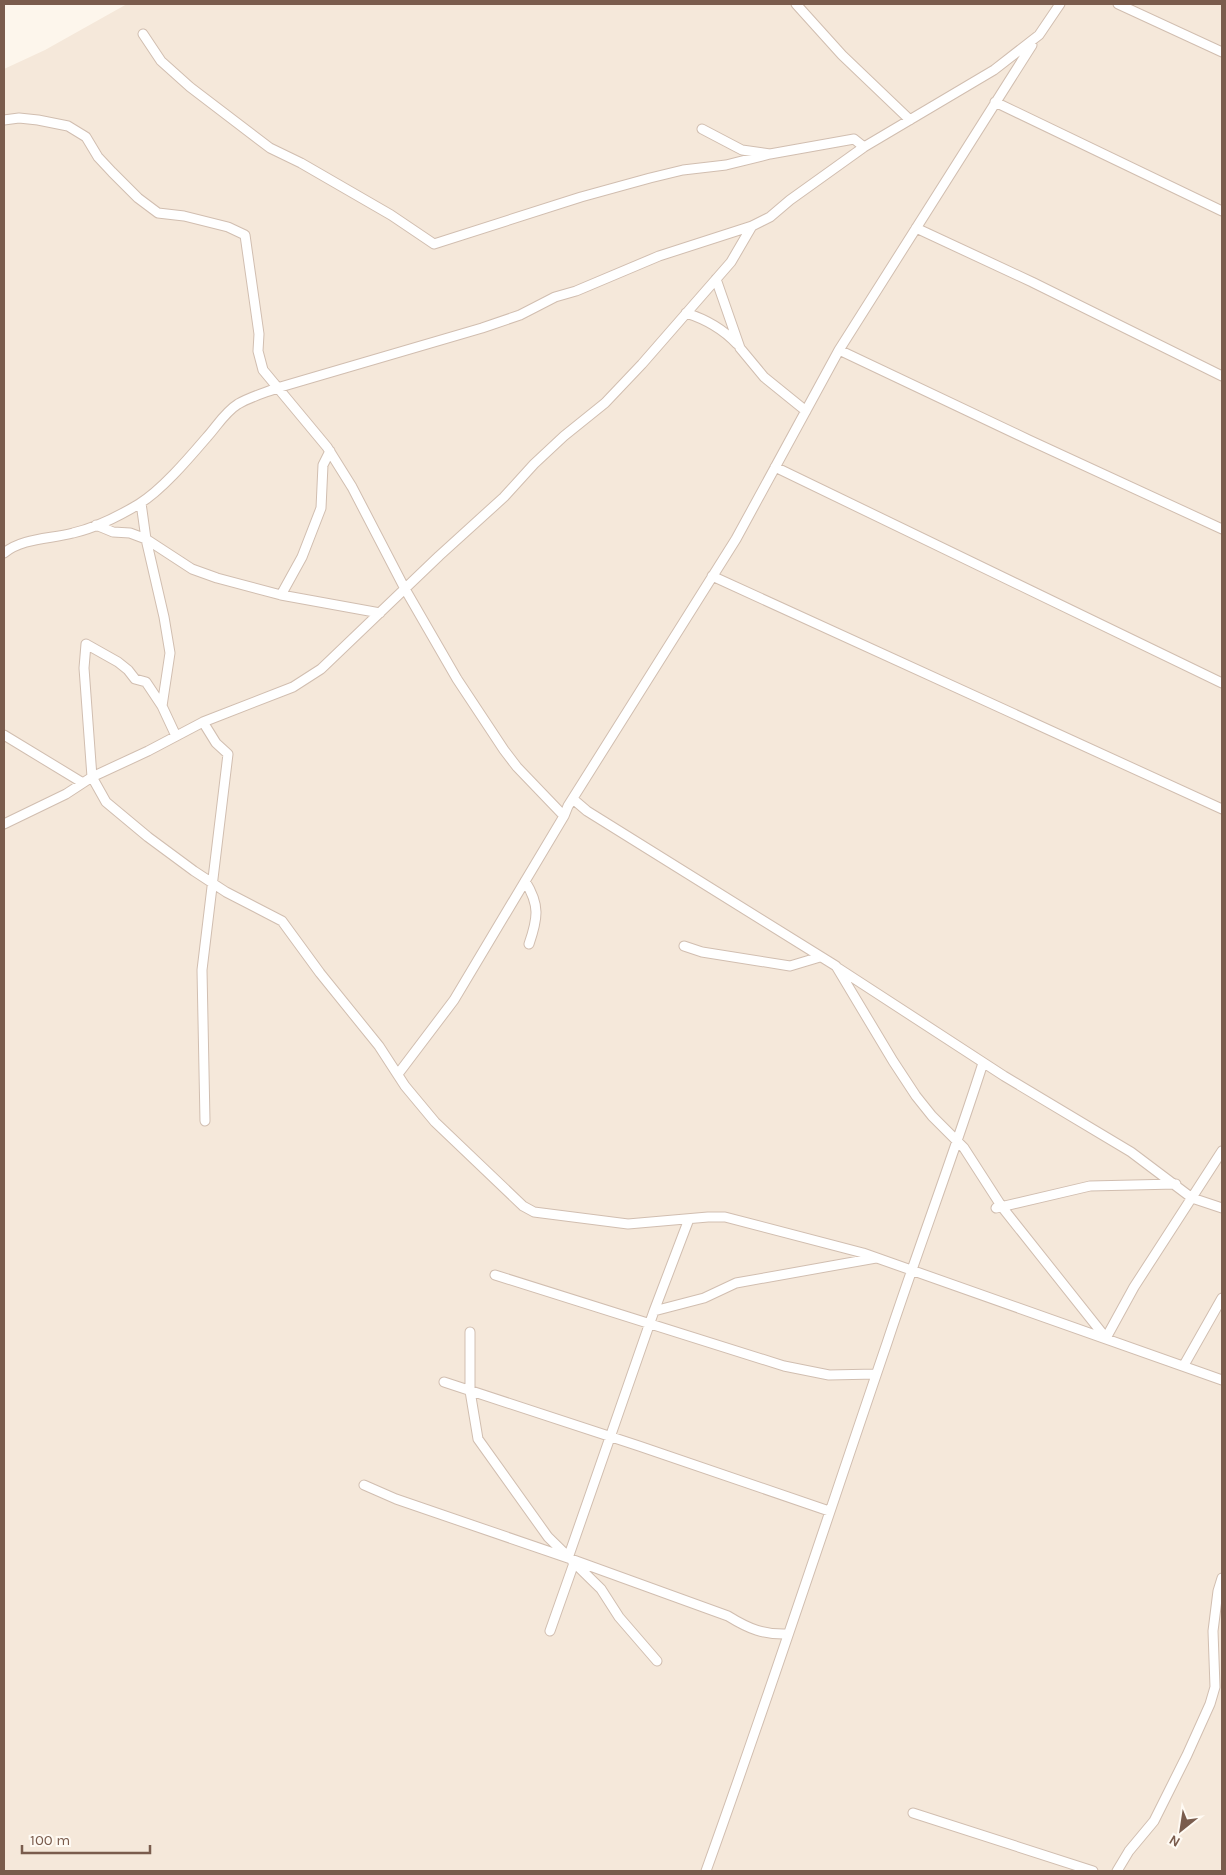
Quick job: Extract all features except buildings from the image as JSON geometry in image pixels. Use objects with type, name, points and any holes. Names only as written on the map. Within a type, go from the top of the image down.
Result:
[{"type":"street","points":[[796,4],[842,55],[910,120]]},
{"type":"street","points":[[398,1074],[454,1000],[573,799],[736,539],[839,350],[995,102],[1060,4]]},
{"type":"street","points":[[1118,4],[1222,52]]},
{"type":"street","points":[[143,34],[161,62],[190,87],[270,148],[301,163],[391,215],[434,244],[580,197],[683,170],[726,165],[770,154],[854,139],[864,147]]},
{"type":"street","points":[[4,553],[10,548],[29,541],[74,533],[96,525],[141,503],[162,486],[237,404],[277,388],[490,326],[520,315],[555,297],[576,291],[659,256],[752,226],[770,217],[790,200],[864,147],[994,70],[1039,35]]},
{"type":"street","points":[[995,102],[1222,211]]},
{"type":"street","points":[[4,120],[19,118],[68,126],[86,137],[98,157],[112,172],[138,198],[158,213],[184,216],[228,227],[245,235],[259,334],[258,351],[263,370],[330,451],[352,487],[405,590],[457,679],[504,750],[517,767],[564,816]]},
{"type":"street","points":[[702,129],[742,150],[770,154]]},
{"type":"street","points":[[4,824],[66,794],[92,777],[148,751],[203,722],[293,687],[307,680],[321,669],[504,497],[540,458],[605,403],[731,262],[752,226]]},
{"type":"street","points":[[916,228],[1032,282],[1222,376]]},
{"type":"street","points":[[716,279],[740,348]]},
{"type":"street","points":[[686,313],[728,334],[764,377],[806,411]]},
{"type":"street","points":[[839,350],[1222,529]]},
{"type":"street","points":[[281,595],[302,557],[322,508],[323,466],[330,451]]},
{"type":"street","points":[[775,467],[1222,683]]},
{"type":"street","points":[[141,503],[146,539],[164,617],[170,653],[162,706]]},
{"type":"street","points":[[96,525],[113,532],[130,533],[146,539],[192,569],[217,578],[281,595],[380,613]]},
{"type":"street","points":[[712,576],[1222,809]]},
{"type":"street","points":[[176,736],[162,706],[146,682],[135,678],[118,662],[86,644],[84,668],[92,777],[103,797],[114,809],[156,843],[212,884],[282,921],[320,973],[379,1046],[405,1086],[435,1122],[529,1210],[628,1224],[708,1217],[726,1218],[878,1258],[1222,1380]]},
{"type":"street","points":[[203,722],[216,743],[228,754],[202,970],[205,1121]]},
{"type":"street","points":[[4,735],[83,783]]},
{"type":"street","points":[[573,799],[587,811],[836,966],[983,1062],[1131,1152],[1176,1184],[1192,1198],[1222,1208]]},
{"type":"street","points":[[525,881],[533,894],[537,908],[536,923],[529,944]]},
{"type":"street","points":[[684,946],[702,952],[790,966],[820,957]]},
{"type":"street","points":[[836,966],[916,1096],[932,1116],[958,1140],[999,1207],[1106,1338]]},
{"type":"street","points":[[706,1871],[958,1140],[983,1062]]},
{"type":"street","points":[[1106,1338],[1134,1287],[1222,1151]]},
{"type":"street","points":[[999,1207],[1090,1186],[1176,1184]]},
{"type":"street","points":[[550,1631],[611,1437],[654,1311],[689,1219]]},
{"type":"street","points":[[654,1311],[704,1298],[736,1284],[878,1258]]},
{"type":"street","points":[[495,1275],[784,1366],[829,1375],[876,1374]]},
{"type":"street","points":[[1184,1366],[1222,1298]]},
{"type":"street","points":[[470,1332],[470,1391],[478,1439],[548,1537],[601,1589],[619,1617],[657,1661]]},
{"type":"street","points":[[444,1382],[829,1511]]},
{"type":"street","points":[[364,1485],[396,1499],[728,1616],[748,1629],[774,1635],[788,1634]]},
{"type":"street","points":[[1117,1871],[1129,1851],[1154,1821],[1210,1704],[1215,1687],[1214,1631],[1218,1591],[1222,1578]]},
{"type":"street","points":[[913,1813],[1093,1871]]},
{"type":"shaded area","points":[[127,4],[1222,4],[1222,1871],[4,1871],[4,69],[45,50]]}]
